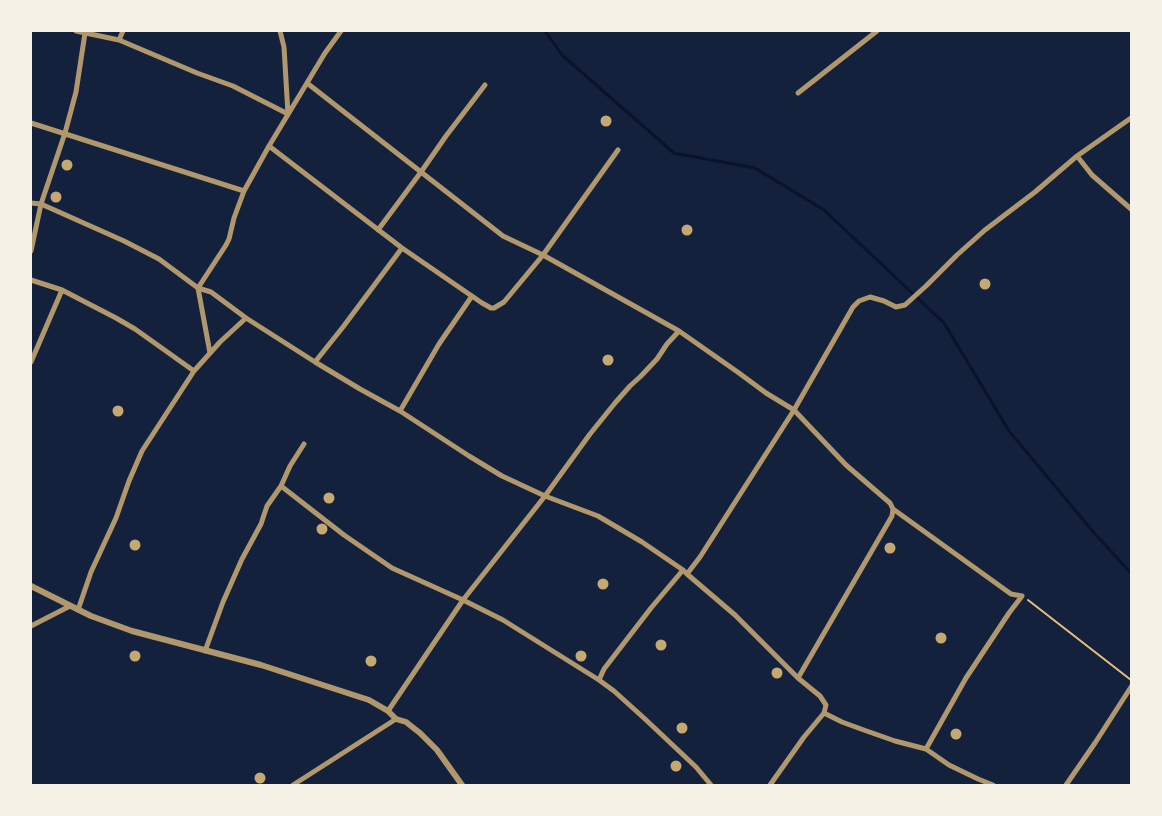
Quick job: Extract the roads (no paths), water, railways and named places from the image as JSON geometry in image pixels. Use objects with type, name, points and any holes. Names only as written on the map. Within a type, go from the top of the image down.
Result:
[{"type":"street","points":[[76,31],[119,40],[233,86],[288,114]]},
{"type":"street","points":[[119,40],[122,31]]},
{"type":"street","points":[[280,31],[286,66],[288,114]]},
{"type":"street","points":[[210,353],[198,288],[229,239],[244,191],[269,146],[325,53],[341,31]]},
{"type":"street","points":[[798,93],[876,31]]},
{"type":"street","points":[[31,252],[41,204],[65,133],[76,92],[85,34]]},
{"type":"street","points":[[307,83],[503,236],[543,255],[679,331],[766,393],[794,410],[846,465],[886,499],[893,509],[1011,594],[1022,596],[1014,605],[966,678],[926,749]]},
{"type":"street","points":[[378,230],[485,85]]},
{"type":"street","points":[[598,680],[604,669],[651,608],[700,557],[794,410],[853,307],[859,301],[870,297],[884,300],[896,306],[905,305],[985,230],[1035,192],[1077,156],[1131,118]]},
{"type":"street","points":[[31,122],[244,191]]},
{"type":"street","points":[[269,146],[402,248],[491,308],[500,305],[543,255],[618,150]]},
{"type":"street","points":[[1077,156],[1092,175],[1131,209]]},
{"type":"street","points":[[31,202],[41,204],[124,241],[159,259],[198,288],[211,292],[246,318],[315,362],[400,411],[502,476],[545,496],[598,516],[642,542],[685,572],[735,615],[798,678],[820,696],[826,705],[824,713],[804,737],[770,785]]},
{"type":"street","points":[[315,362],[402,248]]},
{"type":"street","points":[[31,280],[62,290],[129,326],[194,371]]},
{"type":"street","points":[[31,362],[62,290]]},
{"type":"street","points":[[400,411],[439,344],[472,296]]},
{"type":"street","points":[[78,610],[91,572],[116,518],[142,451],[194,371],[246,318]]},
{"type":"street","points":[[388,711],[463,600],[545,496],[590,434],[630,386],[657,359],[679,331]]},
{"type":"street","points":[[205,651],[223,602],[242,559],[261,524],[267,506],[281,486],[290,466],[304,444]]},
{"type":"street","points":[[281,486],[344,535],[392,568],[503,620],[614,691],[696,767],[711,785]]},
{"type":"street","points":[[798,678],[892,516],[893,509]]},
{"type":"street","points":[[31,586],[78,610],[132,631],[261,666],[369,700],[396,718],[406,722],[420,733],[437,750],[462,785]]},
{"type":"street","points":[[31,626],[70,606]]},
{"type":"street","points":[[1066,785],[1131,687]]},
{"type":"street","points":[[824,713],[861,729],[926,749],[949,765],[993,785]]},
{"type":"street","points":[[293,785],[396,718]]},
{"type":"waterway","points":[[545,31],[562,55],[674,153],[755,168],[824,210],[944,323],[1009,431],[1095,534],[1131,573]]}]
